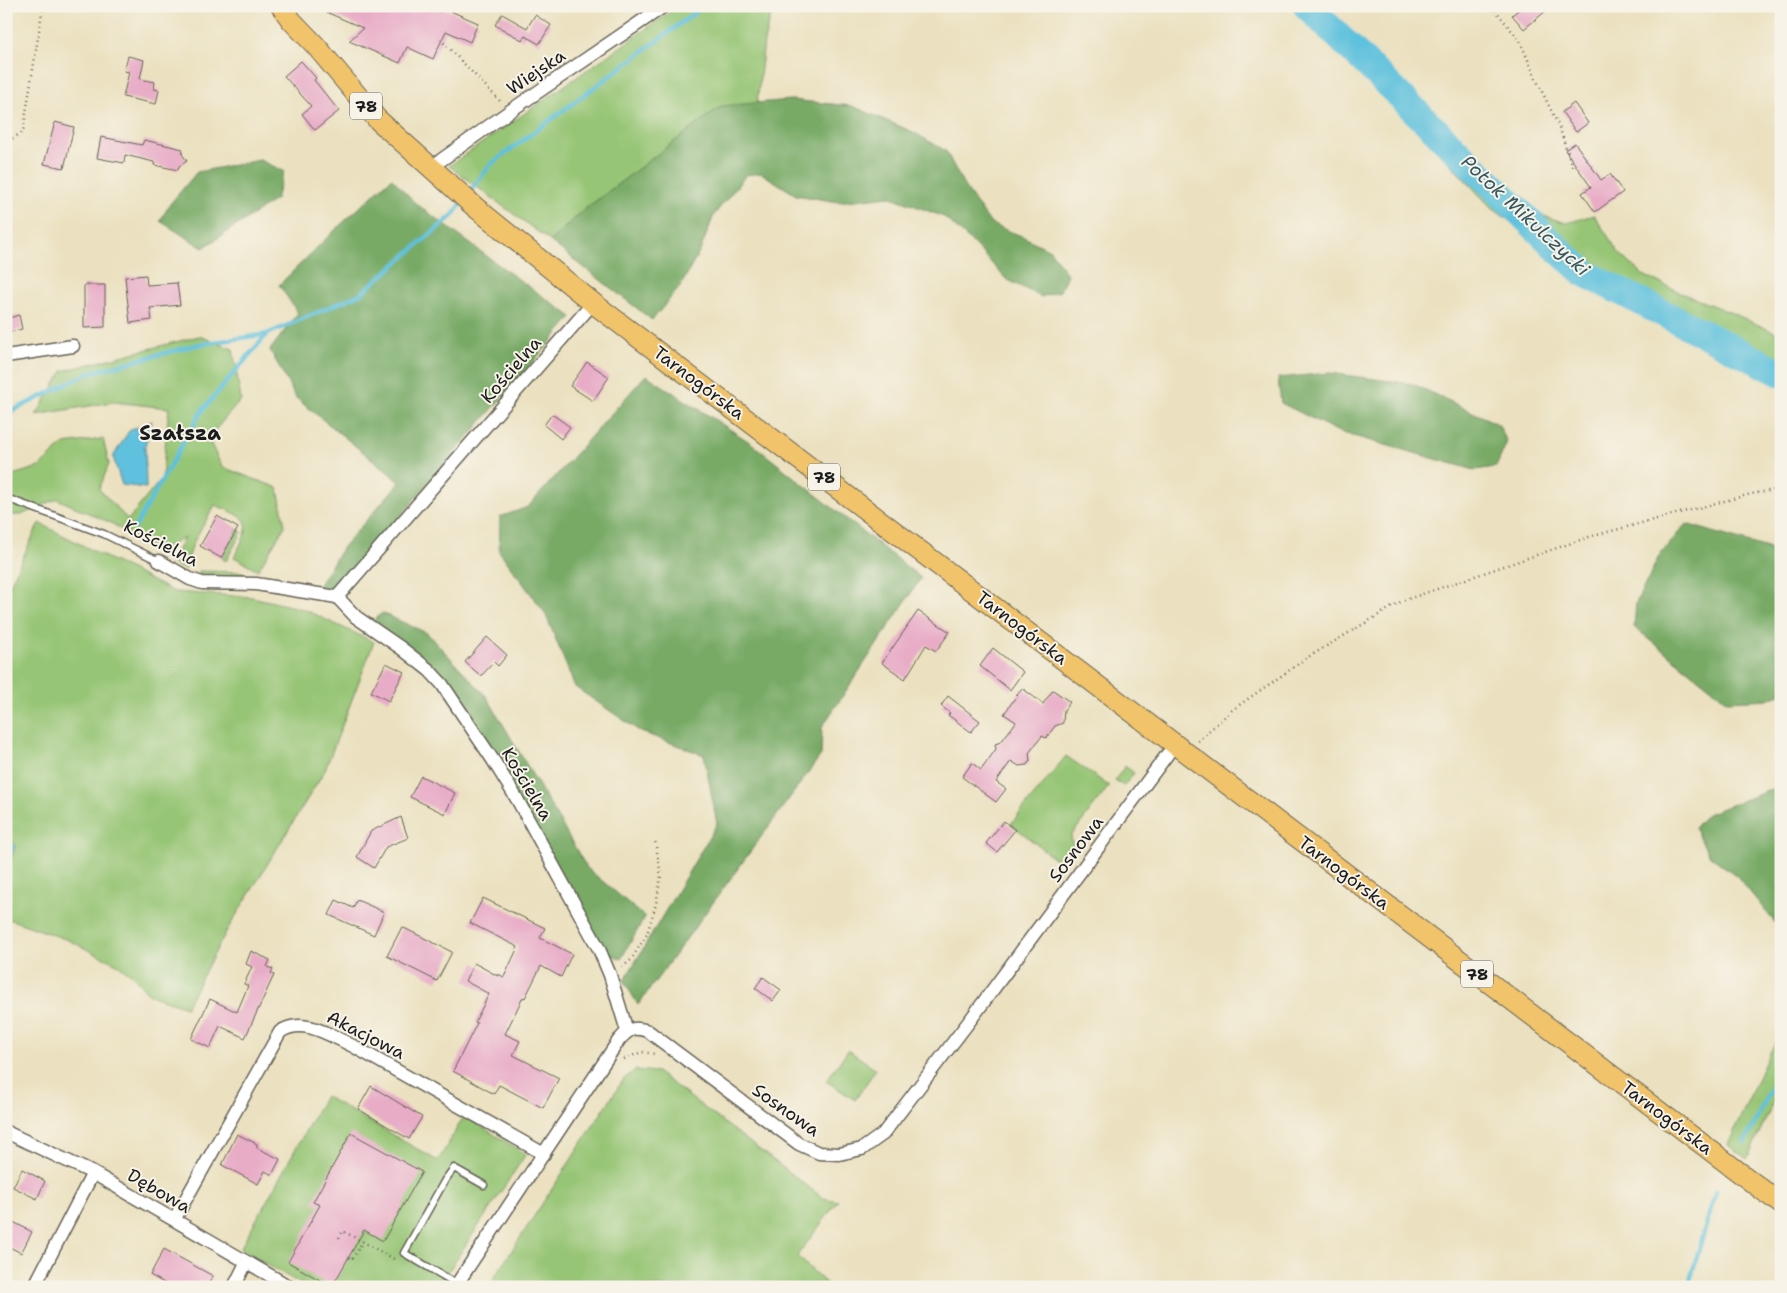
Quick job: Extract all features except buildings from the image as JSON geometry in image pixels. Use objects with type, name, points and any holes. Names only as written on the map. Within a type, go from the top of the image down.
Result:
[{"type":"main road","name":"Tarnogórska","points":[[267,6],[286,14],[316,46],[377,119],[430,168],[475,207],[594,302],[1780,1204]]},
{"type":"street","name":"Wiejska","points":[[430,168],[664,6]]},
{"type":"street","name":"Kościelna","points":[[337,597],[594,302]]},
{"type":"street","points":[[6,356],[73,346]]},
{"type":"street","name":"Kościelna","points":[[159,561],[190,579],[202,583],[260,580],[337,597],[356,618],[401,648],[429,670],[442,684],[517,799],[599,949],[610,975],[627,1031]]},
{"type":"street","name":"Sosnowa","points":[[627,1031],[639,1028],[648,1030],[799,1144],[819,1153],[839,1154],[862,1149],[883,1134],[1180,748]]},
{"type":"street","name":"Akacjowa","points":[[174,1220],[280,1032],[298,1025],[310,1027],[353,1046],[544,1154]]},
{"type":"street","points":[[456,1285],[619,1040],[627,1031]]},
{"type":"street","name":"Dębowa","points":[[6,1132],[93,1173],[290,1287]]},
{"type":"street","points":[[34,1287],[93,1173]]},
{"type":"street","points":[[234,1287],[246,1263]]},
{"type":"lane","name":"Kościelna","points":[[6,498],[104,534],[159,561]]},
{"type":"lane","points":[[456,1285],[404,1253],[445,1180],[454,1168],[484,1185]]},
{"type":"path","points":[[8,141],[23,132],[43,6]]},
{"type":"path","points":[[1492,6],[1520,41],[1560,129],[1573,169]]},
{"type":"path","points":[[440,39],[510,111]]},
{"type":"path","points":[[1180,748],[1310,656],[1402,601],[1589,537],[1751,494],[1781,489]]},
{"type":"path","points":[[610,975],[631,960],[647,934],[656,904],[661,876],[655,840]]},
{"type":"path","points":[[621,1063],[625,1058],[642,1052],[660,1056]]},
{"type":"path","points":[[339,1238],[343,1230],[399,1262],[404,1253]]},
{"type":"path","points":[[349,1258],[352,1260],[363,1242]]},
{"type":"green space","points":[[679,6],[773,6],[764,41],[757,104],[721,107],[584,210],[550,241],[449,166]]},
{"type":"green space","points":[[1295,6],[1322,6],[1528,211],[1566,223],[1594,215],[1619,253],[1643,275],[1781,335],[1781,386],[1659,320],[1599,295],[1558,267],[1536,240],[1492,208]]},
{"type":"green space","points":[[791,100],[852,106],[913,132],[946,151],[964,186],[991,224],[1050,250],[1067,274],[1060,291],[1041,297],[1006,279],[975,245],[944,217],[889,196],[838,202],[796,195],[761,173],[746,175],[714,215],[700,251],[680,287],[652,320],[550,241],[584,210],[721,106]]},
{"type":"green space","points":[[260,160],[284,171],[276,199],[203,248],[160,221],[170,204],[197,172]]},
{"type":"green space","points":[[392,178],[414,202],[572,317],[337,592],[317,588],[343,547],[400,482],[296,398],[270,350],[298,313],[279,285]]},
{"type":"green space","points":[[199,336],[233,349],[241,400],[208,438],[222,467],[278,488],[285,526],[258,570],[234,557],[244,536],[246,523],[237,514],[215,505],[193,543],[185,570],[171,563],[184,538],[158,552],[111,523],[57,499],[21,515],[6,515],[6,477],[39,467],[64,444],[103,439],[109,464],[99,489],[128,520],[162,478],[169,408],[113,402],[36,415],[63,371]]},
{"type":"green space","points":[[1329,373],[1413,384],[1498,424],[1507,442],[1496,467],[1475,470],[1339,432],[1281,403],[1278,378]]},
{"type":"green space","points":[[646,375],[751,443],[921,578],[822,727],[821,755],[638,1005],[624,981],[717,824],[704,755],[641,732],[575,687],[545,613],[499,551],[500,517],[528,507]]},
{"type":"green space","points":[[39,523],[174,592],[252,597],[303,609],[374,642],[325,770],[226,932],[186,1007],[150,995],[132,975],[119,965],[68,940],[6,918],[6,871],[15,846],[6,833],[6,593]]},
{"type":"green space","points":[[1686,524],[1781,552],[1781,694],[1770,699],[1727,701],[1634,627],[1636,603],[1660,554]]},
{"type":"green space","points":[[238,529],[242,532],[226,561],[222,558]]},
{"type":"green space","points":[[199,571],[243,572],[243,577],[203,578],[199,576]]},
{"type":"green space","points":[[382,613],[427,633],[487,697],[587,868],[645,917],[621,959],[599,949],[442,684],[367,626]]},
{"type":"green space","points":[[1066,756],[1109,786],[1071,836],[1072,842],[1078,846],[1064,863],[1054,858],[1011,824]]},
{"type":"green space","points":[[1125,766],[1134,773],[1124,786],[1115,780]]},
{"type":"green space","points":[[1781,786],[1781,930],[1737,876],[1710,856],[1694,828],[1707,814]]},
{"type":"green space","points":[[1781,1032],[1781,1087],[1747,1159],[1728,1145],[1766,1060]]},
{"type":"green space","points":[[848,1050],[876,1069],[855,1100],[826,1081]]},
{"type":"green space","points":[[635,1070],[657,1072],[823,1198],[838,1201],[797,1256],[830,1287],[488,1287],[623,1080]]},
{"type":"green space","points":[[325,1096],[438,1161],[464,1116],[526,1154],[438,1287],[306,1287],[240,1249]]},
{"type":"water","points":[[152,421],[145,446],[146,488],[122,485],[113,457],[129,431]]},
{"type":"water","points":[[6,832],[15,846],[6,871]]},
{"type":"waterway","points":[[468,194],[491,164],[704,6]]},
{"type":"waterway","name":"Potok Mikulczycki","points":[[1307,6],[1565,256],[1586,274],[1781,373]]},
{"type":"waterway","points":[[6,414],[89,373],[196,345],[267,334],[360,294],[452,216],[462,203]]},
{"type":"waterway","points":[[135,527],[201,412],[267,334]]},
{"type":"waterway","points":[[1745,1143],[1781,1067]]},
{"type":"waterway","points":[[1688,1287],[1716,1191]]},
{"type":"district","name":"Szałsza","points":[[180,433]]}]
